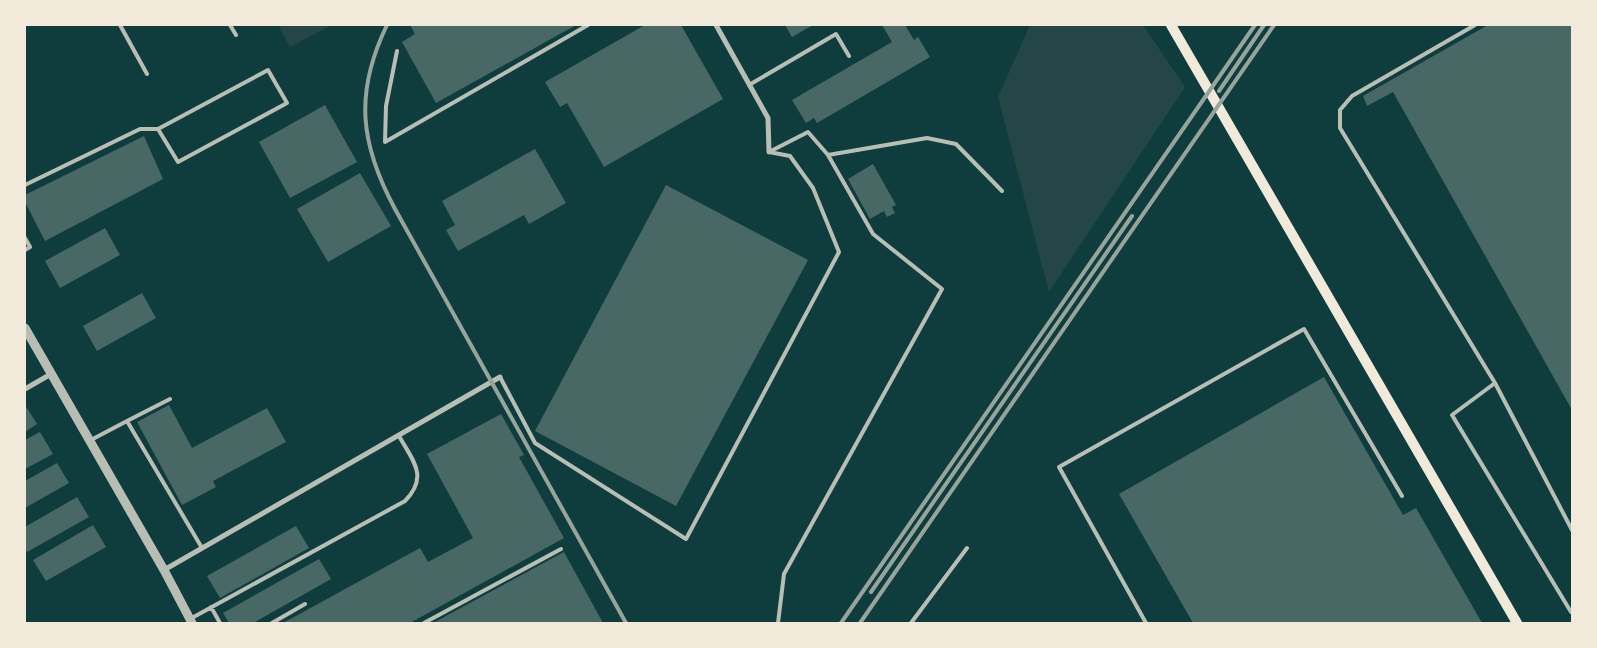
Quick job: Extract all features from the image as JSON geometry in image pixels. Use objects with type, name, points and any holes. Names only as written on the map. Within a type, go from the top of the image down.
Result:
[{"type":"main road","points":[[1171,25],[1518,623]]},
{"type":"street","points":[[716,25],[768,118],[769,152]]},
{"type":"street","points":[[25,328],[164,570],[191,621]]},
{"type":"street","points":[[25,389],[50,374]]},
{"type":"street","points":[[164,570],[500,377]]},
{"type":"lane","points":[[120,25],[147,74]]},
{"type":"lane","points":[[230,25],[236,35]]},
{"type":"lane","points":[[397,51],[386,106],[385,142],[588,25]]},
{"type":"lane","points":[[1475,25],[1352,96],[1340,110],[1340,128],[1495,383],[1572,530]]},
{"type":"lane","points":[[749,85],[836,34],[849,56]]},
{"type":"lane","points":[[25,185],[140,129],[158,129],[268,70],[286,103],[178,162],[158,129]]},
{"type":"lane","points":[[769,152],[808,132],[828,155],[873,234],[942,289],[784,574],[778,623]]},
{"type":"lane","points":[[828,155],[927,138],[956,144],[1002,190]]},
{"type":"lane","points":[[500,377],[535,443],[686,539],[839,252],[813,188],[790,156],[769,152]]},
{"type":"lane","points":[[25,238],[30,247],[25,250]]},
{"type":"lane","points":[[1146,623],[1059,467],[1304,329],[1402,496]]},
{"type":"lane","points":[[1495,383],[1452,415],[1572,612]]},
{"type":"lane","points":[[89,440],[170,399]]},
{"type":"lane","points":[[127,421],[202,548]]},
{"type":"lane","points":[[191,621],[211,607],[405,501],[414,492],[418,482],[417,468],[399,436]]},
{"type":"lane","points":[[911,623],[966,548]]},
{"type":"lane","points":[[424,623],[561,549]]},
{"type":"lane","points":[[272,623],[305,604]]},
{"type":"lane","points":[[211,607],[220,623]]},
{"type":"shaded area","points":[[278,25],[332,25],[290,47]]},
{"type":"shaded area","points":[[1030,25],[1143,25],[1185,87],[1049,292],[998,97]]},
{"type":"building","points":[[410,25],[576,25],[436,103],[402,42],[415,34]]},
{"type":"building","points":[[645,25],[681,25],[723,99],[604,167],[567,103],[560,107],[545,82]]},
{"type":"building","points":[[785,25],[813,25],[792,37]]},
{"type":"building","points":[[882,25],[905,25],[914,40],[918,37],[930,57],[817,123],[814,118],[806,123],[792,100],[892,42]]},
{"type":"building","points":[[1488,25],[1572,25],[1572,410],[1393,92],[1367,106],[1363,96]]},
{"type":"building","points":[[325,105],[357,162],[290,198],[259,142]]},
{"type":"building","points":[[144,136],[163,179],[45,241],[25,202],[25,195]]},
{"type":"building","points":[[535,149],[566,203],[529,224],[524,215],[458,251],[446,230],[455,225],[442,201]]},
{"type":"building","points":[[873,164],[896,205],[892,207],[895,213],[887,217],[884,211],[870,219],[848,179]]},
{"type":"building","points":[[360,173],[391,226],[328,262],[297,209]]},
{"type":"building","points":[[666,185],[808,260],[676,506],[535,431]]},
{"type":"building","points":[[105,228],[120,255],[60,288],[45,261]]},
{"type":"building","points":[[142,293],[156,318],[97,351],[83,326]]},
{"type":"building","points":[[1324,377],[1403,515],[1416,508],[1482,623],[1193,623],[1119,494]]},
{"type":"building","points":[[25,405],[37,424],[25,432]]},
{"type":"building","points":[[169,405],[192,448],[267,408],[286,442],[213,481],[216,487],[182,505],[137,422]]},
{"type":"building","points":[[501,414],[524,455],[519,457],[564,538],[410,623],[283,623],[420,548],[428,562],[473,538],[427,454]]},
{"type":"building","points":[[40,432],[53,454],[25,469],[25,440]]},
{"type":"building","points":[[57,463],[69,483],[25,508],[25,481]]},
{"type":"building","points":[[77,497],[89,517],[27,552],[25,548],[25,527]]},
{"type":"building","points":[[93,525],[106,547],[46,581],[33,560]]},
{"type":"building","points":[[296,526],[309,548],[220,598],[207,576]]},
{"type":"building","points":[[564,552],[603,623],[433,623]]},
{"type":"building","points":[[319,559],[331,579],[253,623],[229,623],[223,613]]},
{"type":"railway","points":[[387,25],[376,50],[369,73],[366,96],[368,140],[383,185],[626,623]]},
{"type":"railway","points":[[841,623],[1255,25]]},
{"type":"railway","points":[[1219,91],[1264,25]]},
{"type":"railway","points":[[860,623],[1274,25]]},
{"type":"railway","points":[[871,592],[1132,216]]}]
